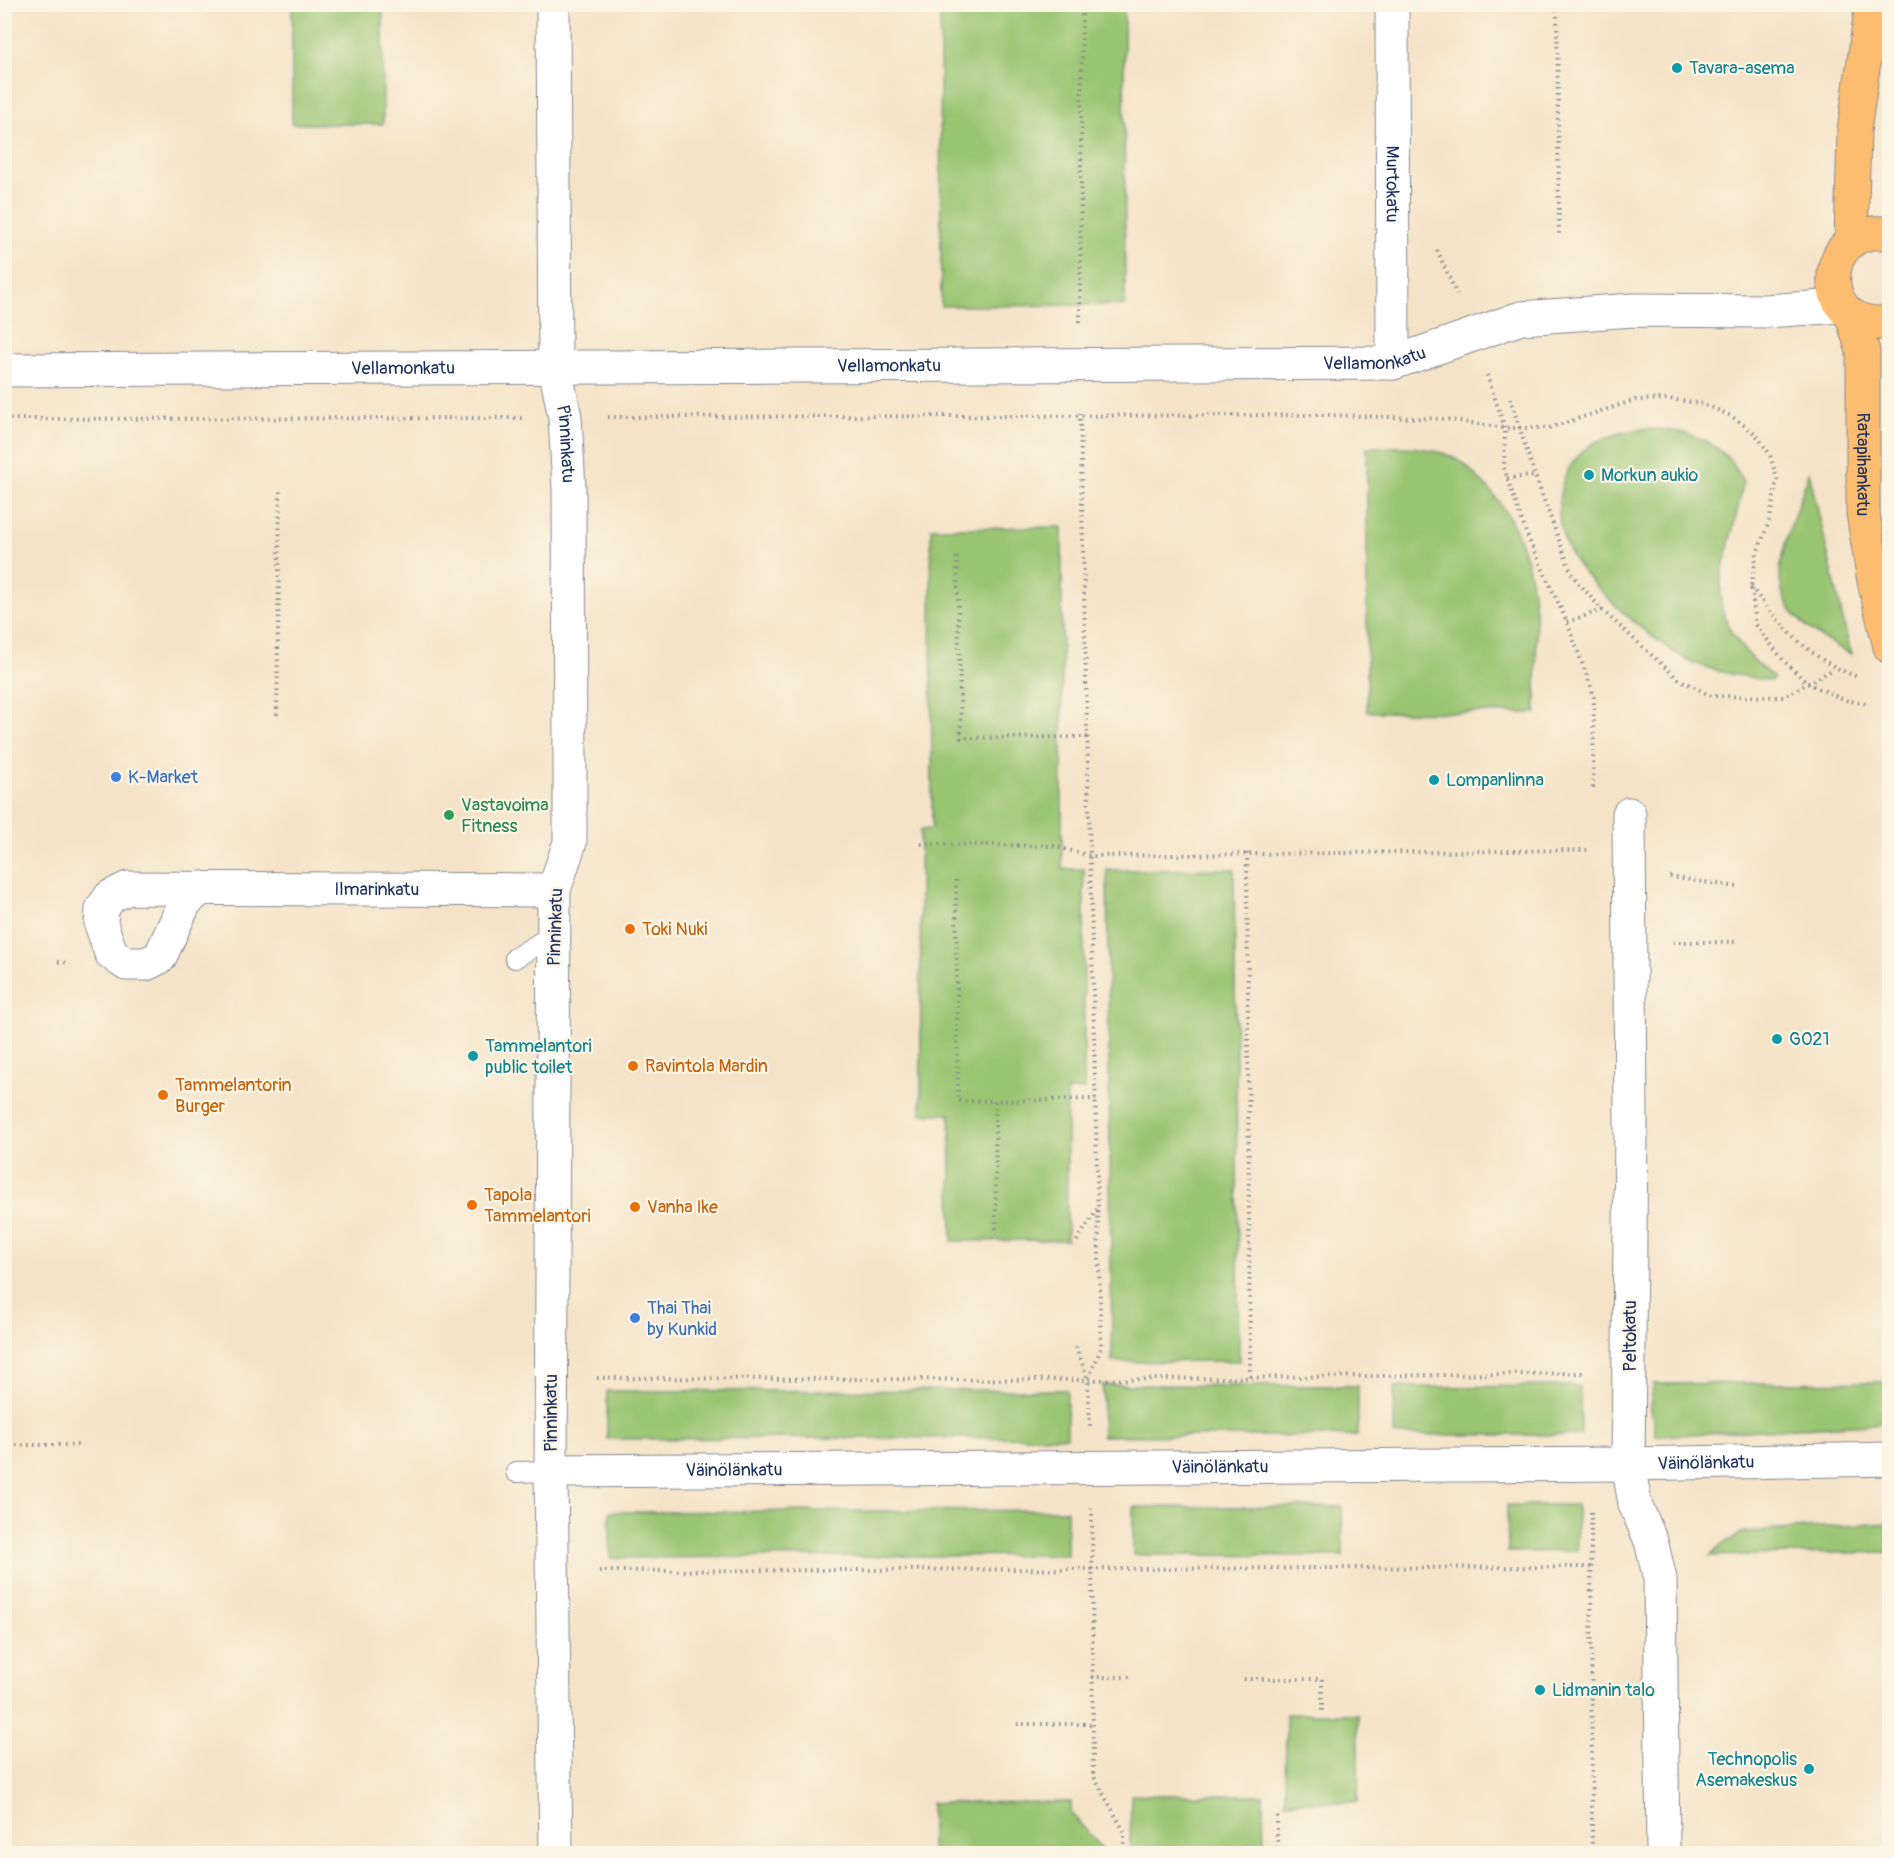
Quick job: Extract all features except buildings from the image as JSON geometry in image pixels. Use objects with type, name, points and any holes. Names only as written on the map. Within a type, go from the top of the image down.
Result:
[{"type":"main road","points":[[1851,241],[1854,131],[1872,4]]},
{"type":"main road","points":[[1890,234],[1868,233],[1851,241],[1837,258],[1842,300],[1874,324],[1890,322]]},
{"type":"main road","name":"Ratapihankatu","points":[[1842,300],[1863,351],[1863,513],[1876,591],[1890,647]]},
{"type":"street","name":"Pinninkatu","points":[[553,4],[555,368],[565,417],[569,489],[570,842],[554,890],[551,1472],[556,1854]]},
{"type":"street","name":"Murtokatu","points":[[1392,4],[1393,363]]},
{"type":"street","name":"Vellamonkatu","points":[[4,370],[1393,363],[1521,318],[1633,310],[1765,311],[1842,300]]},
{"type":"street","name":"Peltokatu","points":[[1629,814],[1631,1122],[1628,1464],[1635,1504],[1651,1541],[1660,1579],[1663,1854]]},
{"type":"street","name":"Ilmarinkatu","points":[[201,888],[185,902],[166,962],[126,964],[111,953],[101,924],[102,909],[110,897],[128,888],[201,888],[554,890]]},
{"type":"street","name":"Väinölänkatu","points":[[551,1472],[1628,1464],[1890,1459]]},
{"type":"lane","points":[[515,958],[554,934]]},
{"type":"lane","points":[[516,1472],[551,1472]]},
{"type":"path","points":[[1082,4],[1080,414],[1101,1348],[1088,1380]]},
{"type":"path","points":[[1557,4],[1558,234]]},
{"type":"path","points":[[1510,398],[1535,476],[1572,576],[1602,610],[1677,678],[1712,696],[1783,697],[1834,669]]},
{"type":"path","points":[[4,420],[1080,414],[1329,415],[1444,419],[1521,429],[1548,428],[1635,400],[1669,399],[1692,402],[1731,416],[1756,434],[1770,455],[1777,479],[1770,519],[1757,552],[1751,586],[1756,625],[1783,660],[1807,683],[1845,700],[1867,704]]},
{"type":"path","points":[[1505,428],[1504,468],[1507,478],[1526,533],[1567,622],[1594,695],[1593,796]]},
{"type":"path","points":[[1507,478],[1535,476]]},
{"type":"path","points":[[277,715],[280,490]]},
{"type":"path","points":[[957,556],[961,738],[1088,737]]},
{"type":"path","points":[[1751,586],[1780,624],[1805,648],[1834,669],[1862,678]]},
{"type":"path","points":[[1567,622],[1602,610]]},
{"type":"path","points":[[921,844],[1053,846],[1091,856],[1594,850]]},
{"type":"path","points":[[1246,853],[1250,1378]]},
{"type":"path","points":[[1665,876],[1738,886]]},
{"type":"path","points":[[956,880],[958,1101],[1096,1099]]},
{"type":"path","points":[[1668,942],[1737,942]]},
{"type":"path","points":[[995,1101],[996,1235]]},
{"type":"path","points":[[1077,1240],[1098,1207]]},
{"type":"path","points":[[1076,1347],[1088,1380],[1093,1570],[1093,1775],[1124,1831],[1124,1854]]},
{"type":"path","points":[[597,1378],[1088,1380],[1596,1372]]},
{"type":"path","points":[[4,1445],[81,1445]]},
{"type":"path","points":[[1590,1464],[1592,1854]]},
{"type":"path","points":[[599,1572],[1591,1568]]},
{"type":"path","points":[[1092,1677],[1131,1677]]},
{"type":"path","points":[[1244,1679],[1322,1679],[1322,1714]]},
{"type":"path","points":[[1017,1724],[1093,1724]]},
{"type":"path","points":[[1277,1816],[1277,1854]]},
{"type":"green space","points":[[292,5],[383,5],[383,124],[292,124]]},
{"type":"green space","points":[[940,5],[1124,5],[1125,305],[941,306]]},
{"type":"green space","points":[[1642,429],[1673,431],[1702,439],[1726,456],[1743,482],[1724,565],[1721,588],[1722,609],[1730,630],[1747,653],[1774,678],[1772,681],[1711,669],[1692,662],[1662,644],[1612,603],[1585,574],[1568,548],[1560,520],[1559,504],[1561,490],[1573,462],[1596,442]]},
{"type":"green space","points":[[1367,447],[1428,449],[1450,456],[1466,466],[1502,505],[1517,532],[1527,560],[1532,589],[1536,650],[1536,713],[1367,712]]},
{"type":"green space","points":[[1809,472],[1851,654],[1818,635],[1796,617],[1784,598],[1780,578],[1782,556]]},
{"type":"green space","points":[[1062,527],[1062,869],[1084,869],[1084,1090],[1067,1090],[1067,1240],[952,1241],[950,1114],[921,1114],[920,830],[932,829],[931,528]]},
{"type":"green space","points":[[1234,869],[1239,1361],[1112,1362],[1107,870]]},
{"type":"green space","points":[[1889,1382],[1889,1423],[1656,1436],[1651,1410],[1653,1384]]},
{"type":"green space","points":[[1103,1385],[1358,1386],[1358,1436],[1102,1436]]},
{"type":"green space","points":[[1580,1386],[1581,1435],[1394,1435],[1394,1387]]},
{"type":"green space","points":[[1067,1390],[1067,1437],[607,1439],[607,1391]]},
{"type":"green space","points":[[1507,1505],[1577,1505],[1577,1551],[1508,1552]]},
{"type":"green space","points":[[1133,1507],[1342,1507],[1343,1556],[1133,1555]]},
{"type":"green space","points":[[1067,1510],[1067,1555],[610,1558],[610,1512]]},
{"type":"green space","points":[[1889,1523],[1889,1552],[1710,1556],[1723,1544],[1744,1532]]},
{"type":"green space","points":[[1286,1714],[1358,1714],[1358,1802],[1285,1802]]},
{"type":"green space","points":[[1131,1795],[1263,1795],[1264,1853],[1130,1853]]},
{"type":"green space","points":[[1071,1802],[1071,1813],[1106,1853],[931,1853],[931,1803]]},
{"type":"place","name":"Tavara-asema","points":[[1677,68]]},
{"type":"place","name":"Morkun aukio","points":[[1589,475]]},
{"type":"place","name":"K-Market","points":[[116,777]]},
{"type":"place","name":"Lompanlinna","points":[[1434,780]]},
{"type":"place","name":"Vastavoima Fitness","points":[[449,815]]},
{"type":"place","name":"Toki Nuki","points":[[630,929]]},
{"type":"place","name":"GO21","points":[[1777,1039]]},
{"type":"place","name":"Tammelantori public toilet","points":[[473,1056]]},
{"type":"place","name":"Ravintola Mardin","points":[[633,1066]]},
{"type":"place","name":"Tammelantorin Burger","points":[[163,1095]]},
{"type":"place","name":"Tapola Tammelantori","points":[[472,1205]]},
{"type":"place","name":"Vanha Ike","points":[[635,1207]]},
{"type":"place","name":"Thai Thai by Kunkid","points":[[635,1318]]},
{"type":"place","name":"Lidmanin talo","points":[[1540,1690]]},
{"type":"place","name":"Technopolis Asemakeskus","points":[[1809,1769]]}]
